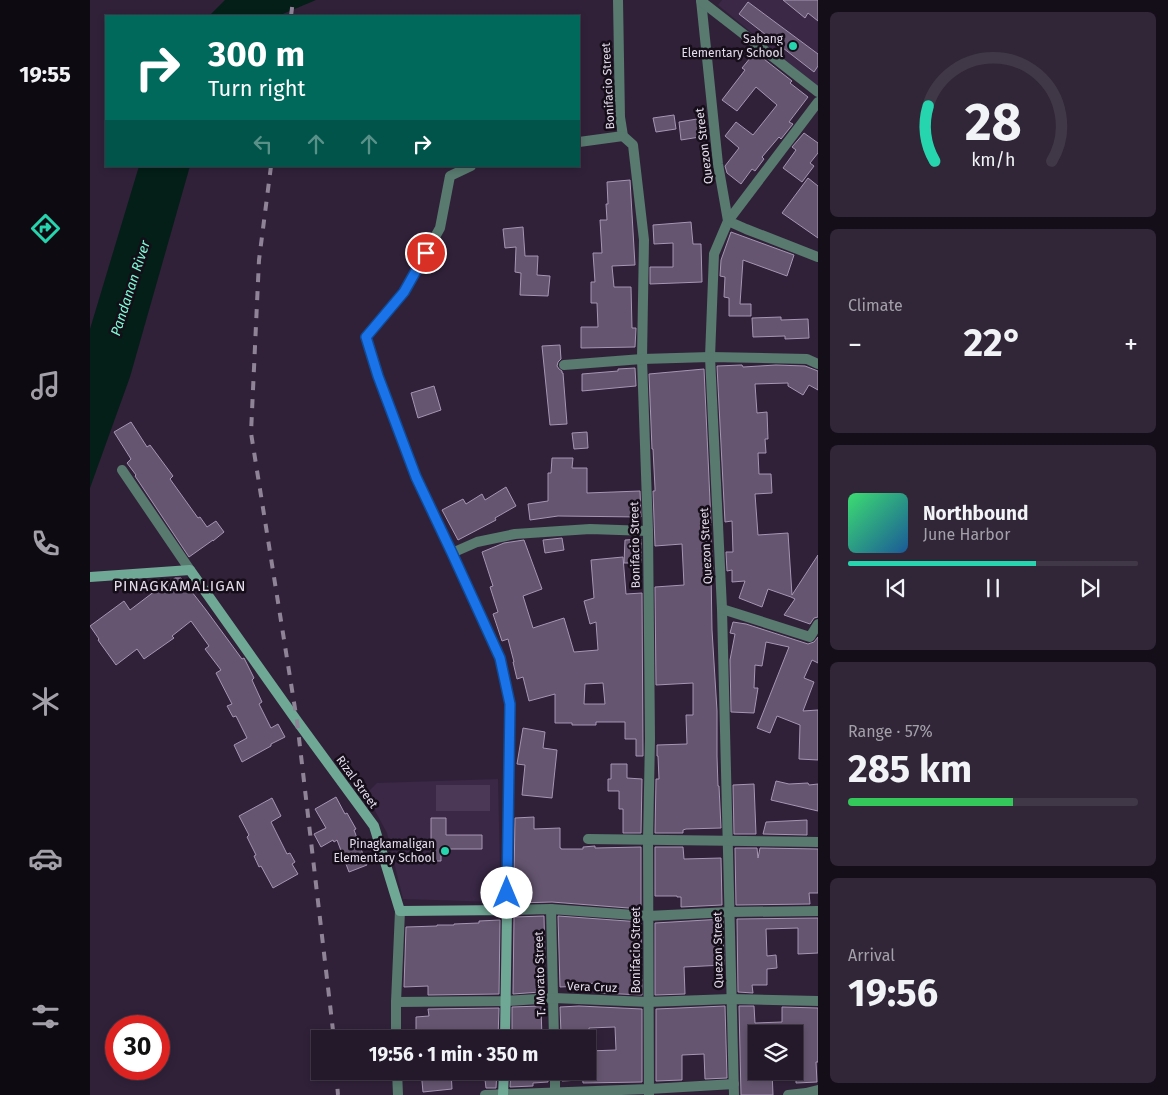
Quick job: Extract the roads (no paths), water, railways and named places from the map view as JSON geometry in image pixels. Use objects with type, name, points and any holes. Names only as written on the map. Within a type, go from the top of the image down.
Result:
[{"type":"street","name":"Bonifacio Street","points":[[618,0],[620,117],[623,136],[634,145],[644,240],[642,360],[648,531],[650,739],[648,840],[649,1092]]},
{"type":"street","points":[[701,0],[818,92]]},
{"type":"street","name":"Quezon Street","points":[[701,0],[718,164],[728,221],[714,254],[710,357],[722,609],[734,1090]]},
{"type":"street","points":[[818,102],[728,221],[818,257]]},
{"type":"street","points":[[580,142],[623,136]]},
{"type":"street","points":[[469,167],[450,176],[440,228],[404,292],[366,337],[378,376],[416,477],[500,658],[510,704],[505,1030]]},
{"type":"street","points":[[564,365],[710,357],[807,359],[818,364]]},
{"type":"street","points":[[122,470],[190,570]]},
{"type":"street","points":[[452,553],[477,542],[515,534],[590,529],[648,531]]},
{"type":"street","points":[[90,577],[190,570]]},
{"type":"street","name":"Rizal Street","points":[[190,570],[374,826],[400,911]]},
{"type":"street","points":[[722,609],[814,639],[818,624]]},
{"type":"street","points":[[588,839],[818,842]]},
{"type":"street","points":[[396,1030],[400,911],[551,909],[648,916],[729,912],[818,911]]},
{"type":"street","name":"T. Morato Street","points":[[551,909],[554,1030]]},
{"type":"street","name":"Vera Cruz","points":[[396,1002],[554,998],[648,1002],[731,999],[818,1001]]},
{"type":"street","points":[[397,1080],[398,1095]]},
{"type":"street","points":[[503,1094],[504,1080]]},
{"type":"street","points":[[555,1080],[555,1094]]},
{"type":"street","points":[[485,1095],[734,1090]]},
{"type":"street","points":[[788,1095],[806,1094],[818,1090]]},
{"type":"water","points":[[225,0],[316,0],[280,15],[210,15]]},
{"type":"water","name":"Pandanan River","points":[[139,167],[190,167],[130,377],[90,488],[90,329]]},
{"type":"railway","points":[[291,15],[293,0]]},
{"type":"railway","points":[[271,167],[259,260],[251,433],[297,721],[333,1030]]},
{"type":"railway","points":[[337,1080],[338,1095]]},
{"type":"place","name":"Sabang Elementary School","points":[[793,46]]},
{"type":"place","name":"Pinagkamaligan Elementary School","points":[[445,851]]},
{"type":"district","name":"PINAGKAMALIGAN","points":[[180,586]]}]
